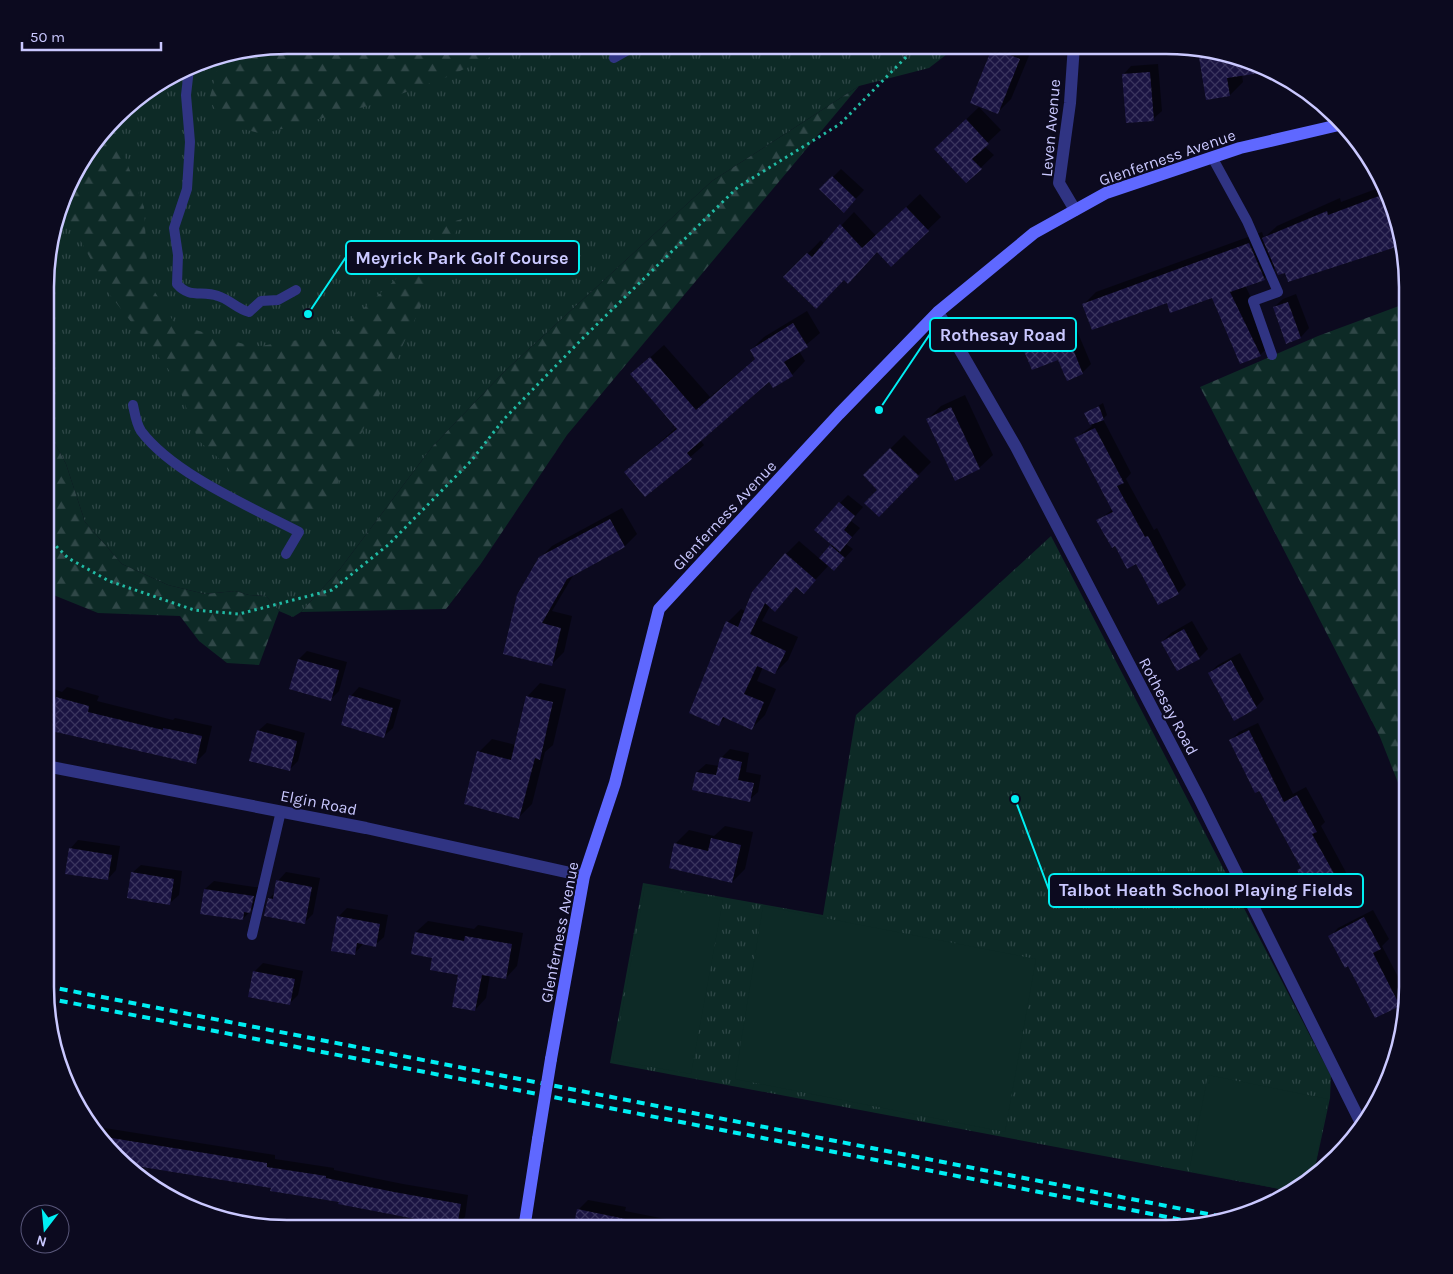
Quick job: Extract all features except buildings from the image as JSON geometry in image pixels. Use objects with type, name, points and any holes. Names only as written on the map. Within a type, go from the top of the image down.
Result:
[{"type":"street","name":"Leven Avenue","points":[[1073,54],[1070,103],[1059,183],[1075,210]]},
{"type":"street","name":"Glenferness Avenue","points":[[525,1220],[551,1059],[584,876],[615,783],[659,609],[839,414],[938,312],[1034,233],[1106,193],[1212,156],[1335,126]]},
{"type":"street","name":"Rothesay Road","points":[[938,312],[1016,447],[1199,798],[1359,1119]]},
{"type":"street","name":"Elgin Road","points":[[54,768],[375,830],[584,876]]},
{"type":"lane","points":[[614,58],[621,54]]},
{"type":"lane","points":[[188,76],[186,95],[190,142],[187,189],[174,228],[178,255],[178,284],[188,293],[216,295],[234,306],[249,312],[261,301],[278,300],[296,290]]},
{"type":"lane","points":[[1212,156],[1247,221],[1278,292],[1253,301],[1272,355]]},
{"type":"lane","points":[[133,405],[136,420],[141,430],[170,458],[202,481],[298,532],[286,554]]},
{"type":"lane","points":[[252,935],[281,811]]},
{"type":"path","points":[[54,545],[68,558],[109,581],[194,610],[239,614],[332,590],[388,545],[471,461],[504,419],[563,358],[738,186],[840,124],[909,54]]},
{"type":"green space","points":[[272,54],[947,54],[929,68],[859,86],[712,181],[504,372],[432,447],[340,569],[301,612],[293,617],[279,611],[266,596],[249,595],[235,591],[205,594],[168,585],[122,564],[85,522],[66,464],[54,441],[54,272],[58,242],[66,212],[85,170],[112,133],[145,102],[184,78],[212,66],[242,58]]},
{"type":"green space","points":[[272,54],[497,54],[447,77],[371,105],[263,134],[227,125],[209,100],[219,64],[242,58]]},
{"type":"green space","points":[[859,86],[567,435],[480,565],[446,609],[301,612],[340,569],[432,447],[504,372],[712,181]]},
{"type":"green space","points":[[114,130],[144,207],[148,281],[175,324],[254,347],[335,334],[395,280],[448,223],[462,219],[332,496],[313,515],[302,521],[276,523],[267,508],[249,495],[224,463],[198,440],[176,379],[110,295],[66,213],[85,170]]},
{"type":"green space","points":[[1399,306],[1399,785],[1380,737],[1200,387],[1318,336]]},
{"type":"green space","points":[[54,441],[66,464],[85,522],[122,564],[168,585],[205,594],[235,591],[249,595],[266,596],[279,611],[259,665],[227,663],[199,641],[180,616],[98,613],[54,595]]},
{"type":"green space","points":[[1051,536],[1331,1076],[1330,1098],[1315,1166],[1282,1189],[610,1063],[643,883],[823,915],[856,715]]},
{"type":"green space","points":[[645,886],[723,900],[691,1074],[613,1060]]},
{"type":"green space","points":[[763,906],[1036,959],[1005,1132],[735,1079]]},
{"type":"green space","points":[[1208,1075],[1328,1099],[1315,1166],[1283,1189],[1189,1171]]},
{"type":"railway","points":[[54,988],[1214,1215]]},
{"type":"railway","points":[[54,1000],[1182,1220]]},
{"type":"place","name":"Meyrick Park Golf Course","points":[[308,314]]},
{"type":"place","name":"Rothesay Road","points":[[879,410]]},
{"type":"place","name":"Talbot Heath School Playing Fields","points":[[1015,799]]}]
